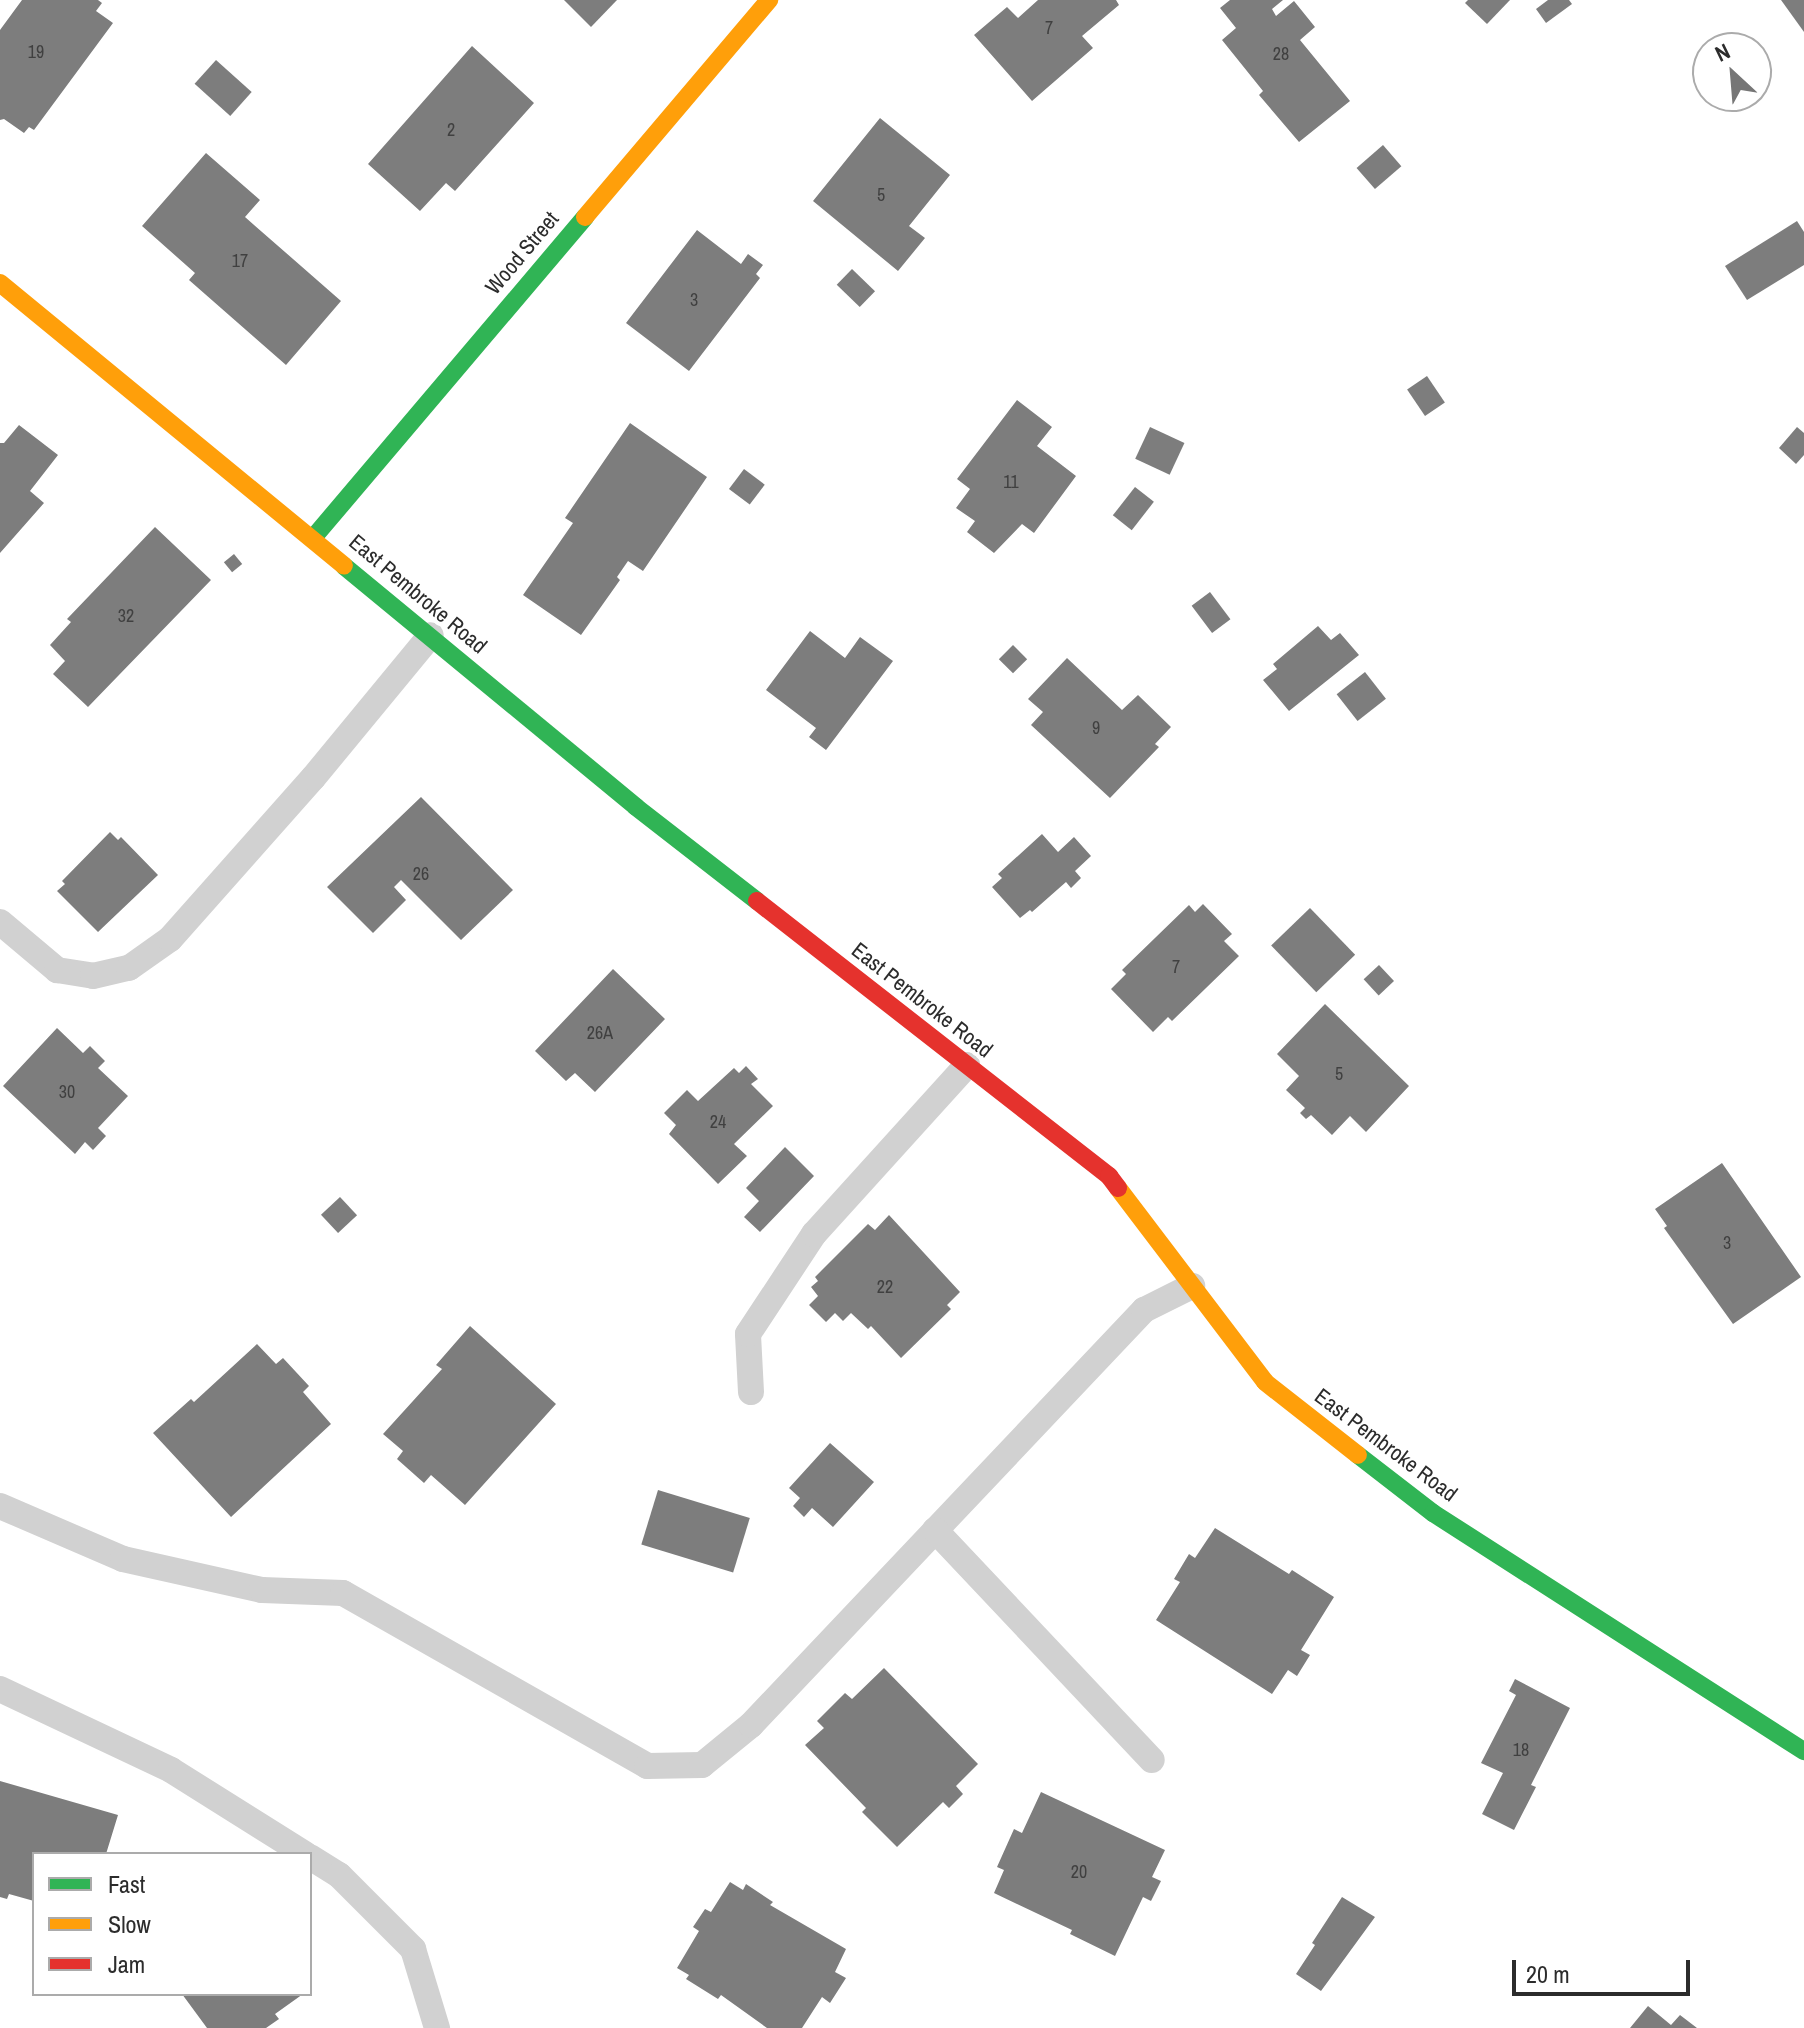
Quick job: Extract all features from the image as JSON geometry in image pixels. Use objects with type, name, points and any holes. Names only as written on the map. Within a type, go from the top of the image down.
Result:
[{"type":"street","name":"Wood Street","points":[[313,538],[769,0]]},
{"type":"street","name":"East Pembroke Road","points":[[0,283],[636,807],[1109,1176],[1265,1382],[1433,1513],[1804,1751]]},
{"type":"lane","points":[[0,922],[57,970],[93,976],[129,968],[170,939],[313,778],[431,635]]},
{"type":"lane","points":[[751,1392],[748,1334],[814,1234],[967,1065]]},
{"type":"lane","points":[[0,1506],[123,1559],[262,1590],[343,1593],[647,1766],[702,1765],[751,1725],[1144,1310],[1192,1286]]},
{"type":"lane","points":[[935,1530],[1152,1760]]},
{"type":"lane","points":[[0,1689],[171,1770],[302,1852]]},
{"type":"lane","points":[[312,1858],[339,1875],[413,1949],[437,2028]]},
{"type":"building","points":[[22,0],[98,0],[102,3],[96,11],[113,23],[34,130],[29,127],[24,133],[4,119],[0,120],[0,30]]},
{"type":"building","points":[[564,0],[617,0],[591,27]]},
{"type":"building","points":[[1038,0],[1116,0],[1119,5],[1082,36],[1093,48],[1032,101],[974,35],[1007,7],[1018,18]]},
{"type":"building","points":[[1230,0],[1283,0],[1272,9],[1276,16],[1294,1],[1315,27],[1300,40],[1350,101],[1299,142],[1259,95],[1263,91],[1222,40],[1236,28],[1220,8]]},
{"type":"building","points":[[1468,0],[1510,0],[1487,24],[1465,3]]},
{"type":"building","points":[[1548,0],[1569,0],[1572,4],[1546,23],[1536,9]]},
{"type":"building","points":[[1781,0],[1804,0],[1804,32]]},
{"type":"building","points":[[472,46],[534,103],[455,191],[446,183],[420,211],[368,164]]},
{"type":"building","points":[[216,60],[252,92],[230,116],[195,84]]},
{"type":"building","points":[[880,118],[950,175],[909,226],[925,238],[898,271],[813,201]]},
{"type":"building","points":[[1383,145],[1401,166],[1375,189],[1357,168]]},
{"type":"building","points":[[206,153],[260,200],[245,217],[341,301],[286,365],[189,280],[195,273],[142,226]]},
{"type":"building","points":[[1797,221],[1804,232],[1804,265],[1747,300],[1725,266]]},
{"type":"building","points":[[697,230],[741,264],[748,254],[763,265],[756,274],[760,278],[689,371],[626,323]]},
{"type":"building","points":[[852,269],[875,291],[860,307],[837,285]]},
{"type":"building","points":[[1427,376],[1445,403],[1425,416],[1407,389]]},
{"type":"building","points":[[1017,400],[1052,427],[1037,446],[1076,476],[1034,533],[1022,524],[994,553],[967,532],[975,521],[956,508],[970,489],[957,479]]},
{"type":"building","points":[[630,423],[707,477],[643,571],[628,561],[617,577],[620,580],[581,635],[523,595],[573,523],[565,518]]},
{"type":"building","points":[[19,425],[58,455],[30,491],[44,503],[0,553],[0,443],[4,443]]},
{"type":"building","points":[[1150,427],[1184,443],[1170,475],[1135,459]]},
{"type":"building","points":[[1797,427],[1804,433],[1804,455],[1796,464],[1779,448]]},
{"type":"building","points":[[744,469],[765,485],[750,505],[729,489]]},
{"type":"building","points":[[1135,487],[1154,502],[1132,530],[1113,515]]},
{"type":"building","points":[[155,527],[211,580],[88,707],[53,674],[65,661],[50,645],[71,622],[67,619]]},
{"type":"building","points":[[234,554],[242,564],[232,572],[224,562]]},
{"type":"building","points":[[1210,592],[1230,619],[1212,633],[1192,606]]},
{"type":"building","points":[[1318,626],[1331,640],[1340,633],[1359,655],[1289,711],[1263,680],[1277,669],[1273,664]]},
{"type":"building","points":[[810,631],[845,658],[860,637],[893,661],[826,750],[809,737],[816,728],[766,690]]},
{"type":"building","points":[[1013,645],[1027,659],[1013,673],[999,659]]},
{"type":"building","points":[[1067,658],[1122,710],[1138,695],[1171,727],[1155,744],[1159,747],[1110,798],[1031,725],[1043,712],[1028,699]]},
{"type":"building","points":[[1365,672],[1386,699],[1358,721],[1337,694]]},
{"type":"building","points":[[421,797],[513,890],[461,940],[401,880],[394,887],[406,900],[373,933],[327,887]]},
{"type":"building","points":[[110,832],[118,840],[121,837],[158,875],[98,932],[57,891],[65,884],[62,881]]},
{"type":"building","points":[[1042,834],[1058,852],[1074,837],[1091,856],[1075,871],[1081,878],[1071,888],[1066,882],[1032,912],[1030,910],[1020,918],[992,887],[1002,878],[998,874]]},
{"type":"building","points":[[1203,904],[1232,934],[1224,941],[1239,956],[1172,1021],[1168,1017],[1153,1032],[1111,989],[1126,974],[1122,970],[1189,905],[1195,912]]},
{"type":"building","points":[[1310,908],[1355,955],[1316,992],[1271,946]]},
{"type":"building","points":[[1379,965],[1394,981],[1379,995],[1364,979]]},
{"type":"building","points":[[613,969],[665,1019],[595,1092],[575,1073],[566,1081],[535,1051]]},
{"type":"building","points":[[1325,1004],[1409,1086],[1366,1132],[1350,1116],[1332,1135],[1311,1115],[1306,1119],[1300,1113],[1305,1108],[1286,1090],[1299,1076],[1277,1054]]},
{"type":"building","points":[[57,1028],[83,1053],[90,1046],[105,1061],[98,1068],[128,1096],[98,1128],[106,1136],[93,1150],[85,1142],[75,1154],[3,1086]]},
{"type":"building","points":[[746,1066],[758,1079],[751,1084],[773,1106],[734,1144],[747,1156],[718,1184],[669,1134],[676,1125],[664,1113],[687,1090],[698,1101],[734,1068],[739,1073]]},
{"type":"building","points":[[785,1147],[814,1176],[760,1232],[744,1217],[759,1201],[746,1188]]},
{"type":"building","points":[[1722,1163],[1801,1277],[1733,1324],[1664,1228],[1667,1226],[1655,1209]]},
{"type":"building","points":[[340,1197],[357,1215],[338,1233],[321,1215]]},
{"type":"building","points":[[889,1215],[960,1292],[947,1305],[951,1309],[901,1358],[871,1326],[868,1329],[851,1313],[843,1321],[835,1313],[826,1322],[809,1305],[818,1296],[811,1287],[818,1281],[815,1277],[868,1224],[875,1230]]},
{"type":"building","points":[[470,1326],[556,1404],[465,1505],[431,1475],[424,1483],[397,1459],[403,1451],[383,1434],[442,1369],[436,1365]]},
{"type":"building","points":[[257,1344],[276,1364],[283,1358],[309,1386],[303,1392],[331,1424],[231,1517],[153,1433],[191,1399],[194,1402]]},
{"type":"building","points":[[830,1443],[874,1482],[833,1527],[812,1508],[804,1517],[793,1506],[800,1498],[789,1488]]},
{"type":"building","points":[[658,1490],[750,1518],[733,1573],[641,1545]]},
{"type":"building","points":[[1215,1528],[1289,1574],[1292,1570],[1334,1597],[1301,1650],[1310,1655],[1297,1676],[1288,1670],[1272,1694],[1156,1620],[1180,1582],[1174,1579],[1189,1554],[1195,1558]]},
{"type":"building","points":[[884,1668],[978,1764],[956,1786],[963,1794],[949,1808],[943,1802],[897,1847],[862,1812],[866,1808],[805,1745],[824,1728],[817,1721],[845,1693],[852,1699]]},
{"type":"building","points":[[1515,1679],[1570,1708],[1531,1785],[1536,1787],[1514,1830],[1482,1814],[1503,1773],[1481,1763],[1516,1695],[1509,1691]]},
{"type":"building","points":[[0,1781],[118,1815],[107,1852],[32,1852],[32,1900],[9,1894],[7,1899],[0,1897]]},
{"type":"building","points":[[1041,1792],[1165,1850],[1152,1877],[1161,1881],[1151,1901],[1143,1897],[1115,1956],[1070,1934],[1072,1930],[994,1893],[1004,1870],[997,1867],[1014,1829],[1022,1833]]},
{"type":"building","points":[[730,1882],[743,1890],[746,1884],[773,1902],[770,1905],[846,1949],[835,1972],[846,1978],[830,2003],[822,1997],[802,2028],[767,2028],[721,1995],[718,1999],[686,1979],[689,1975],[677,1968],[699,1931],[693,1927],[705,1909],[711,1912]]},
{"type":"building","points":[[1342,1897],[1375,1917],[1321,1991],[1296,1974]]},
{"type":"building","points":[[183,1996],[300,1996],[275,2014],[279,2019],[266,2028],[207,2028]]},
{"type":"building","points":[[1648,2006],[1671,2025],[1680,2015],[1697,2028],[1630,2028]]},
{"type":"traffic: fast","points":[[313,538],[585,217]]},
{"type":"traffic: fast","points":[[344,566],[636,807],[757,901]]},
{"type":"traffic: fast","points":[[1358,1455],[1433,1513],[1804,1751]]},
{"type":"traffic: slow","points":[[585,217],[769,0]]},
{"type":"traffic: slow","points":[[0,283],[344,566]]},
{"type":"traffic: slow","points":[[1118,1188],[1265,1382],[1358,1455]]},
{"type":"traffic: jam","points":[[757,901],[1109,1176],[1118,1188]]}]
